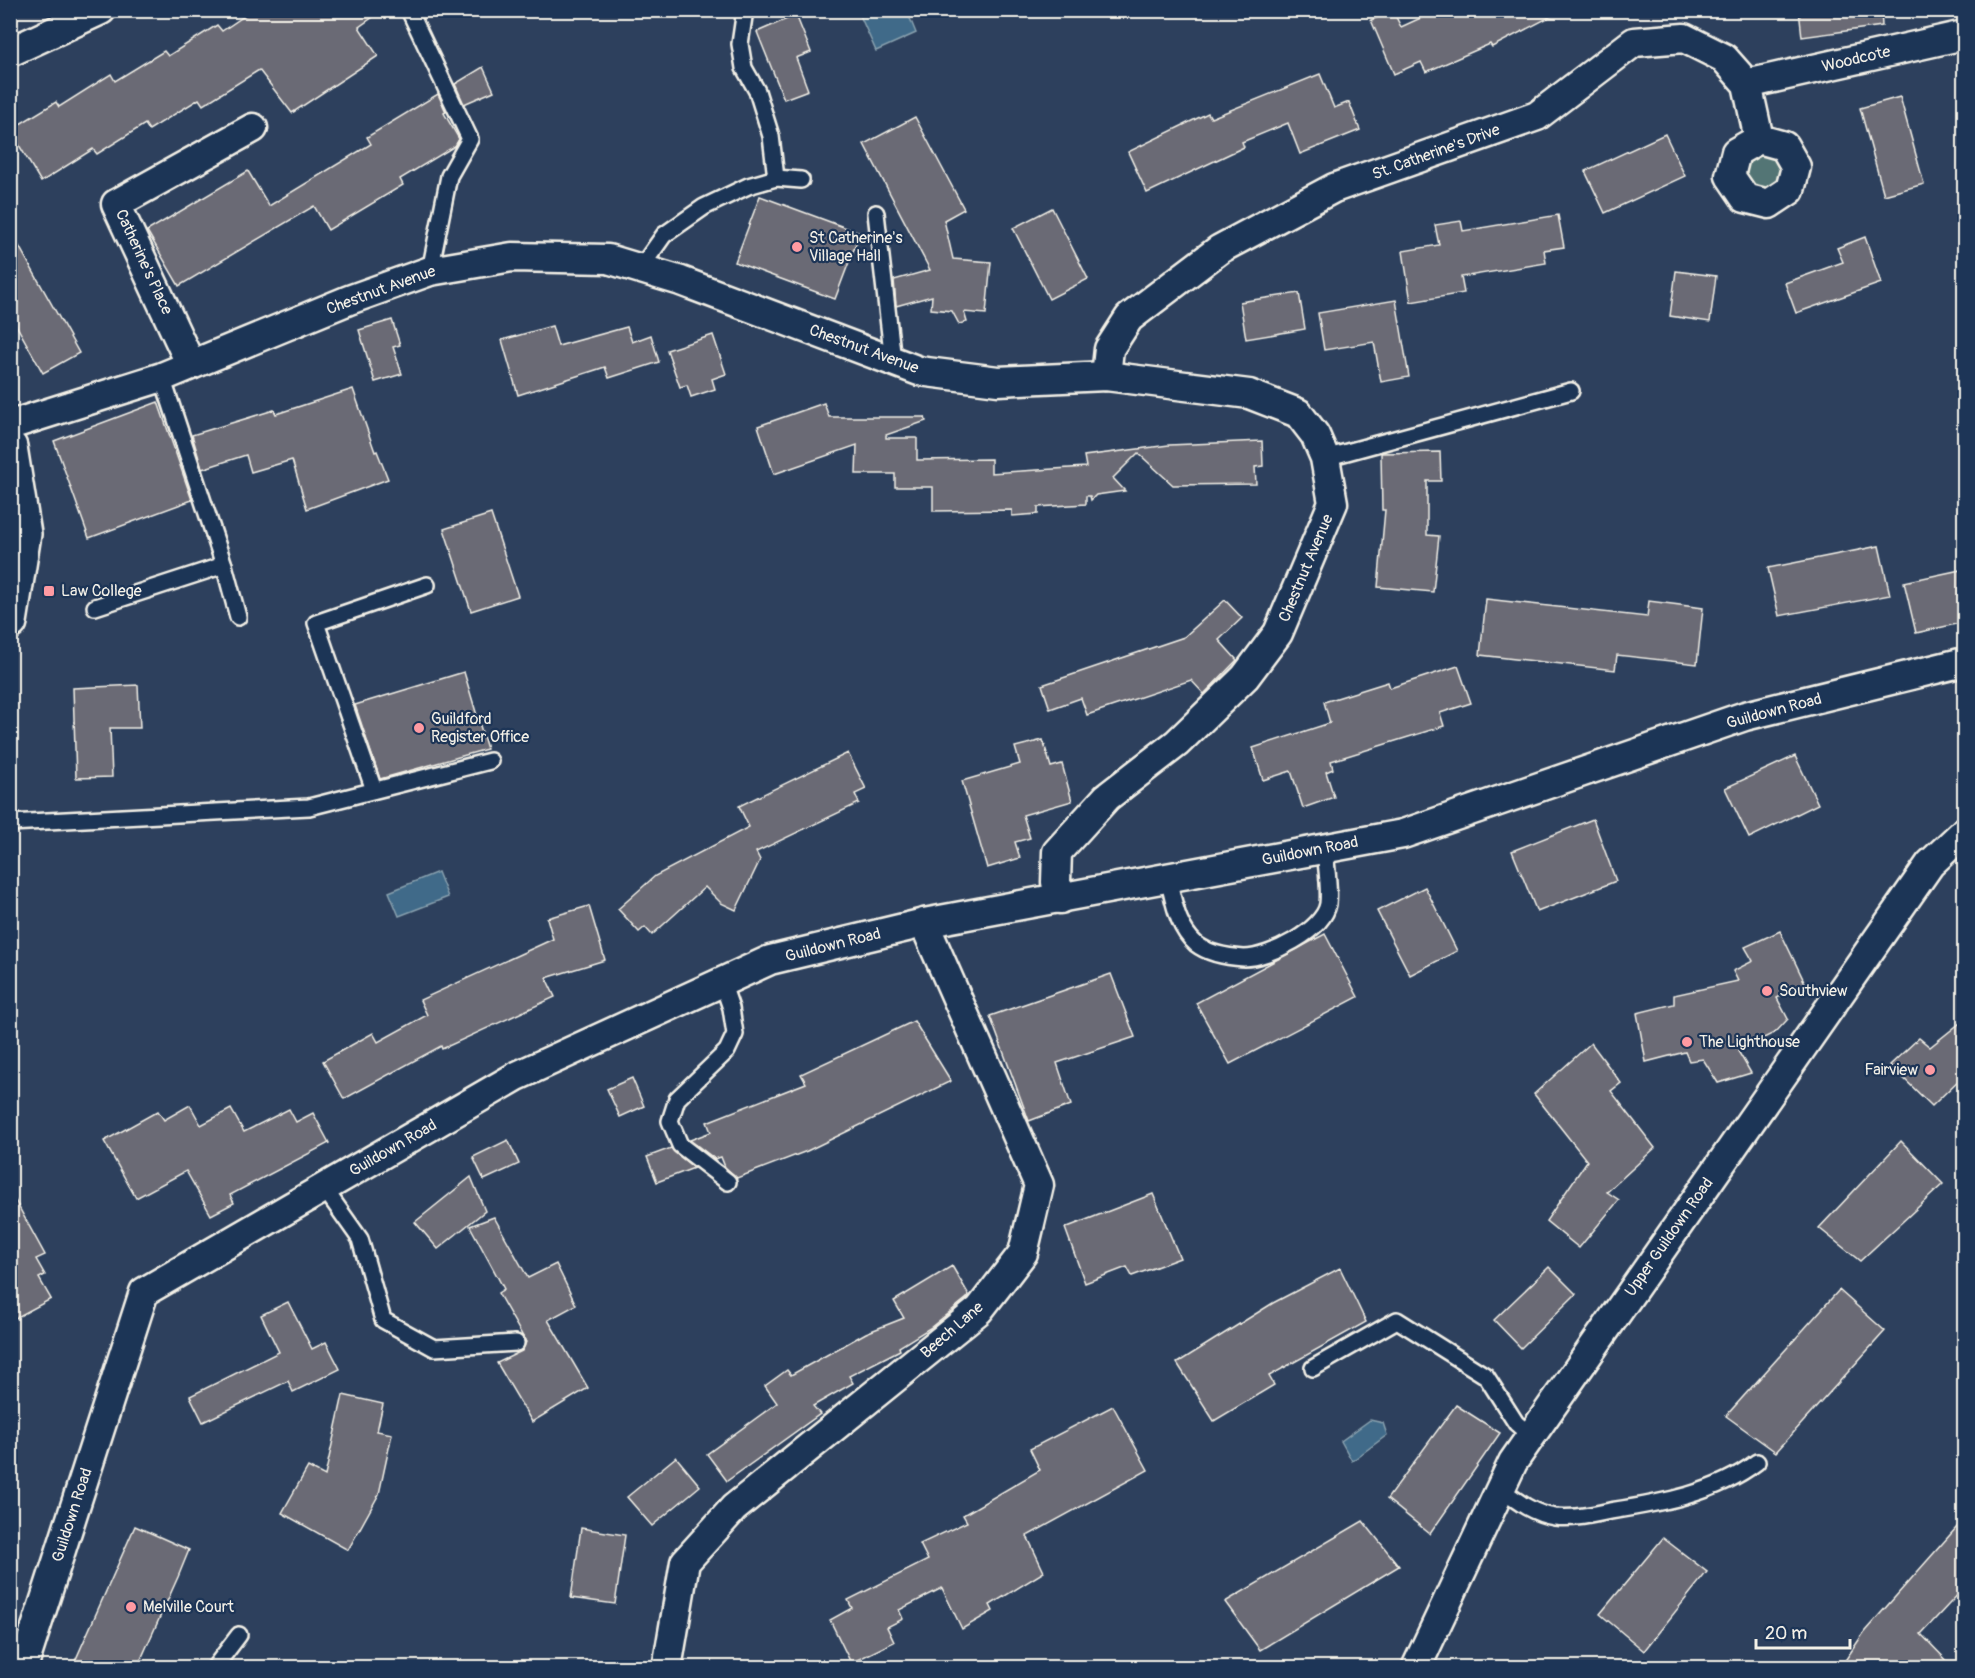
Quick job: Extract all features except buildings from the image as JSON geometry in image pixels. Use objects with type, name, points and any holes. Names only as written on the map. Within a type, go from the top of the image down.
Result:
[{"type":"main road","points":[[10,447],[17,534],[10,622]]},
{"type":"street","points":[[10,52],[101,10]]},
{"type":"street","name":"Woodcote","points":[[1747,84],[1965,35]]},
{"type":"street","name":"St. Catherine's Drive","points":[[1106,376],[1109,349],[1129,318],[1220,249],[1334,188],[1537,116],[1634,42],[1684,38],[1724,58],[1747,84],[1759,139]]},
{"type":"street","name":"Catherine's Place","points":[[191,365],[116,204],[253,128]]},
{"type":"street","name":"Chestnut Avenue","points":[[10,425],[162,377],[349,300],[430,271],[512,257],[608,259],[681,281],[919,371],[998,381],[1106,376],[1249,394],[1298,413],[1315,435],[1324,458],[1333,503],[1278,633],[1245,677],[1177,743],[1107,796],[1057,852],[1056,882],[1060,898]]},
{"type":"street","name":"Guildown Road","points":[[23,1668],[144,1292],[517,1076],[770,960],[924,923],[1402,834],[1746,716],[1965,662]]},
{"type":"street","name":"Upper Guildown Road","points":[[1416,1668],[1502,1490],[1513,1462],[1930,864],[1965,832]]},
{"type":"street","name":"Beech Lane","points":[[667,1668],[685,1562],[734,1508],[979,1310],[1023,1253],[1039,1185],[924,923]]},
{"type":"lane","points":[[409,10],[470,139],[449,176],[430,271]]},
{"type":"lane","points":[[745,10],[740,44],[744,68],[757,91],[771,136],[776,178]]},
{"type":"lane","points":[[640,268],[664,235],[704,207],[748,186],[776,178],[801,180]]},
{"type":"lane","points":[[876,213],[893,361]]},
{"type":"lane","points":[[162,377],[224,565],[238,617]]},
{"type":"lane","points":[[1324,458],[1571,391]]},
{"type":"lane","points":[[95,607],[224,565]]},
{"type":"lane","points":[[374,790],[316,623],[427,585]]},
{"type":"lane","points":[[10,823],[309,807],[489,761]]},
{"type":"lane","points":[[1168,878],[1179,924],[1197,945],[1215,954],[1246,958],[1291,943],[1317,926],[1328,905],[1325,849]]},
{"type":"lane","points":[[722,982],[731,1008],[735,1034],[727,1051],[676,1099],[670,1121],[680,1145],[728,1182]]},
{"type":"lane","points":[[324,1188],[360,1239],[383,1320],[434,1348],[516,1343]]},
{"type":"lane","points":[[1313,1368],[1397,1320],[1486,1376],[1516,1423],[1531,1436]]},
{"type":"lane","points":[[1502,1490],[1530,1509],[1554,1516],[1576,1517],[1640,1506],[1705,1490],[1740,1475],[1757,1462]]},
{"type":"lane","points":[[214,1668],[239,1635]]},
{"type":"green space","points":[[1763,155],[1775,160],[1780,172],[1775,184],[1763,189],[1751,184],[1746,172],[1751,160]]},
{"type":"water","points":[[858,11],[907,11],[916,33],[876,51]]},
{"type":"water","points":[[438,872],[448,897],[399,916],[389,892]]},
{"type":"water","points":[[1370,1420],[1383,1423],[1387,1435],[1352,1461],[1341,1441]]},
{"type":"place","name":"St Catherine's Village Hall","points":[[797,247]]},
{"type":"place","name":"Law College","points":[[49,591]]},
{"type":"place","name":"Guildford Register Office","points":[[419,728]]},
{"type":"place","name":"Southview","points":[[1767,991]]},
{"type":"place","name":"The Lighthouse","points":[[1687,1042]]},
{"type":"place","name":"Fairview","points":[[1930,1070]]},
{"type":"place","name":"Melville Court","points":[[131,1607]]}]
